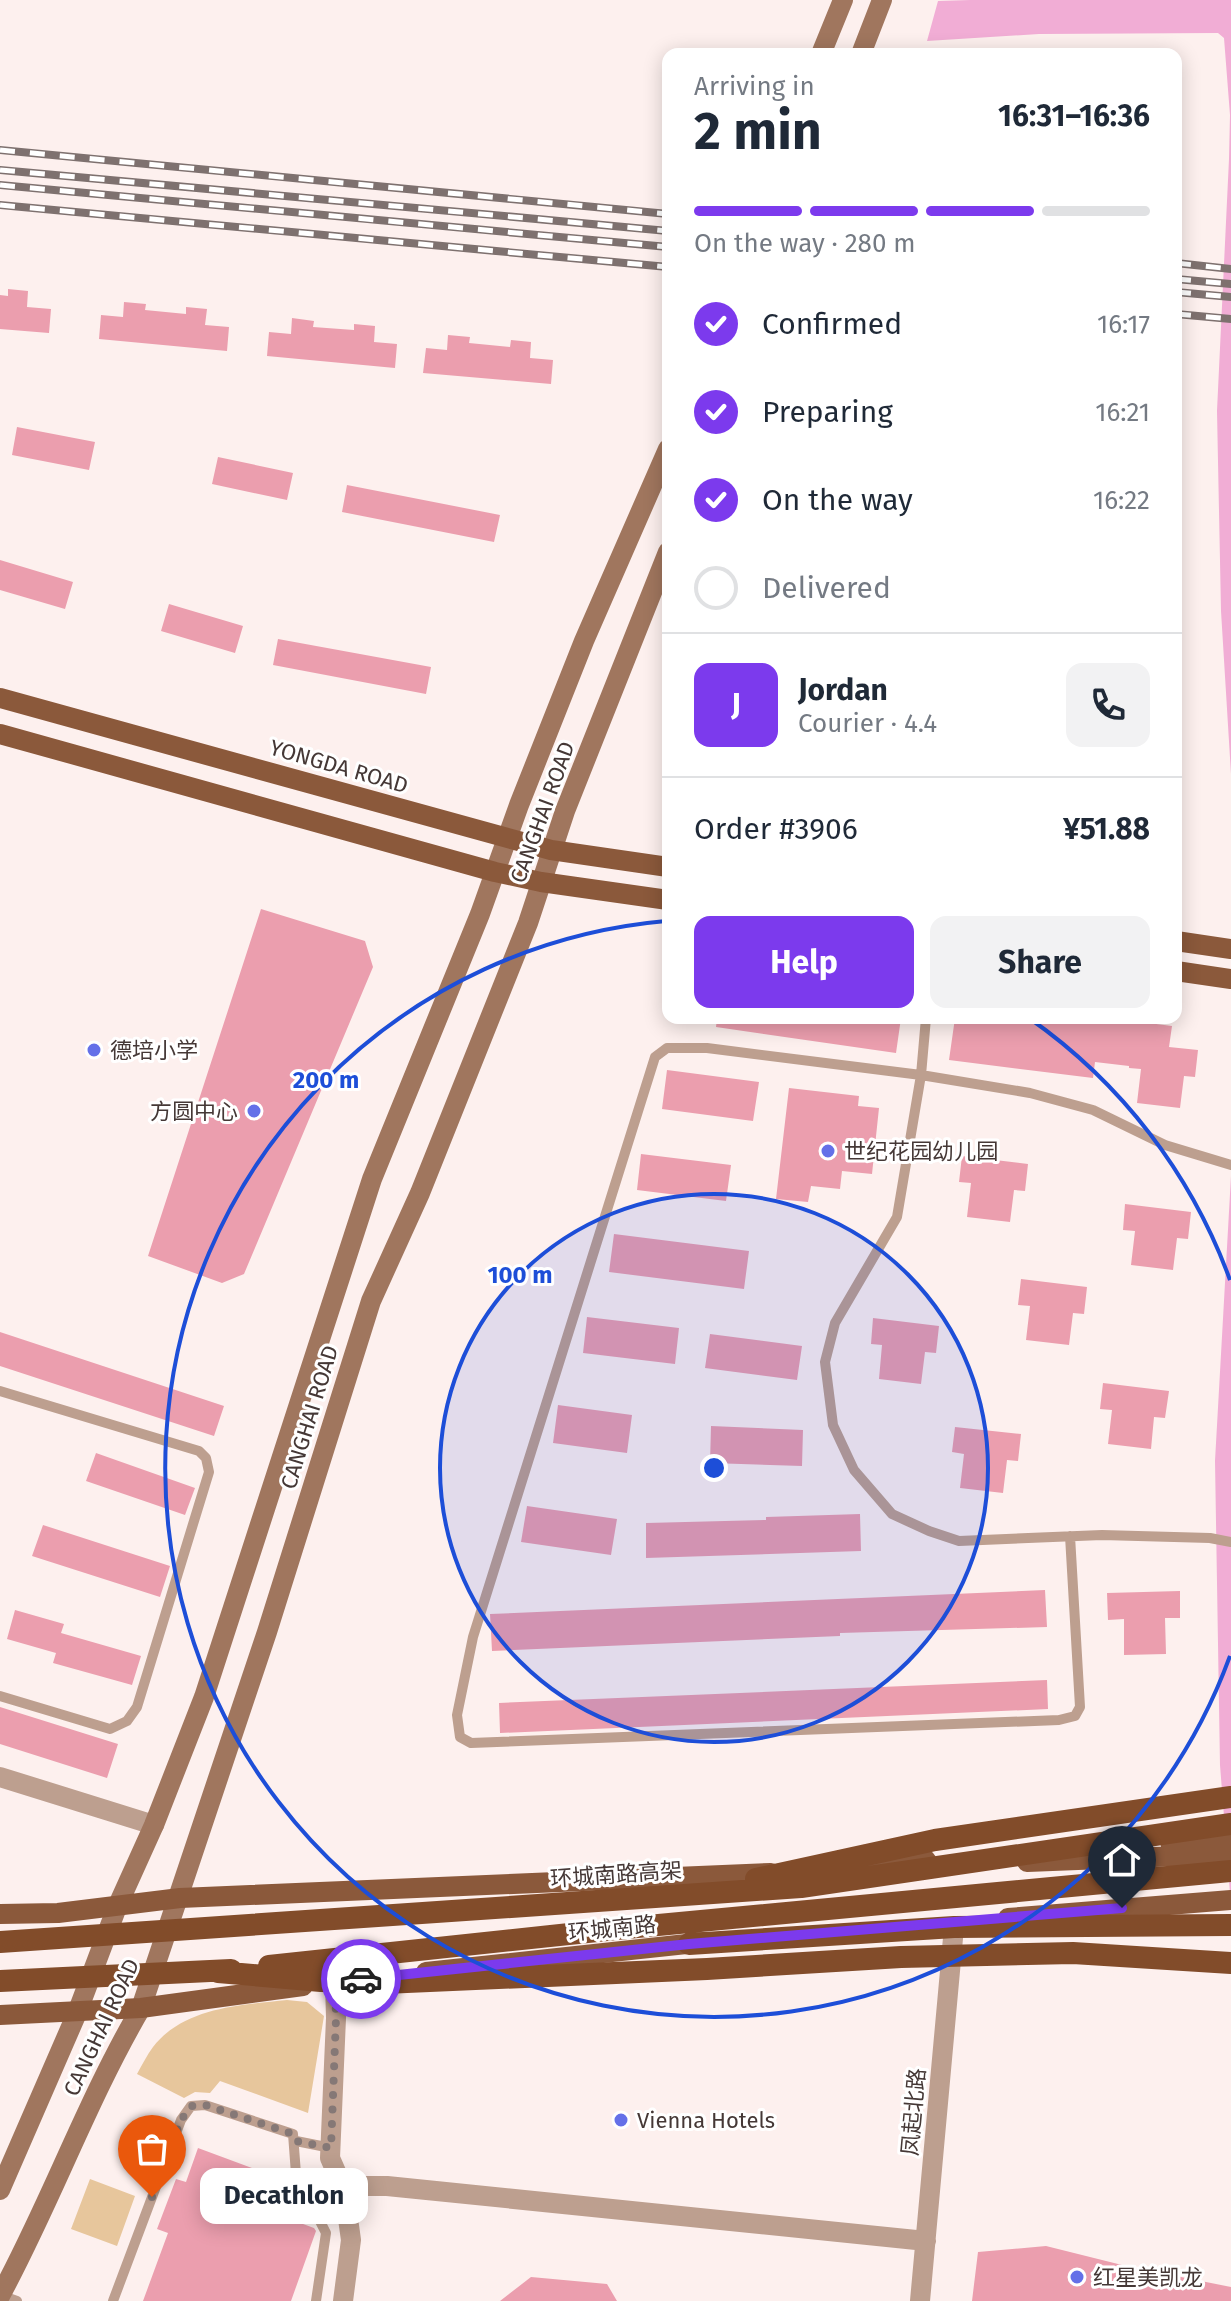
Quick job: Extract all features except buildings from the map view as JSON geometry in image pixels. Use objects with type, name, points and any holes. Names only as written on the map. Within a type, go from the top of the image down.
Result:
[{"type":"highway","points":[[674,1887],[935,1840],[1231,1797]]},
{"type":"highway","name":"环城南路高架","points":[[0,1942],[674,1887],[801,1887],[1231,1824]]},
{"type":"highway","points":[[0,1981],[218,1972],[616,1929],[1231,1871]]},
{"type":"highway","points":[[689,1944],[954,1927],[1225,1924]]},
{"type":"highway","points":[[218,1972],[384,1983],[901,1957],[1073,1953],[1231,1963]]},
{"type":"main road","points":[[823,48],[843,0]]},
{"type":"main road","points":[[863,48],[882,0]]},
{"type":"main road","name":"CANGHAI ROAD","points":[[0,2190],[77,2013],[117,1907],[154,1825],[204,1697],[372,1179],[480,914],[584,641],[662,463]]},
{"type":"main road","name":"CANGHAI ROAD","points":[[0,2296],[32,2236],[115,2052],[141,2008],[180,1898],[371,1301],[420,1193],[528,923],[551,850],[662,567]]},
{"type":"main road","name":"YONGDA ROAD","points":[[0,698],[551,850],[662,866]]},
{"type":"main road","points":[[0,734],[495,872],[541,882],[662,899]]},
{"type":"main road","points":[[1182,942],[1228,949]]},
{"type":"main road","points":[[1182,972],[1222,977]]},
{"type":"main road","name":"环城南路","points":[[0,1914],[117,1907],[180,1898],[674,1887],[1217,1844],[1231,1854]]},
{"type":"main road","name":"环城南路","points":[[0,2015],[141,2008],[240,1992],[689,1944],[1223,1900]]},
{"type":"street","points":[[0,1777],[154,1825]]},
{"type":"street","name":"凤起北路","points":[[920,2301],[954,1927]]},
{"type":"street","points":[[335,1982],[330,2158],[344,2190],[351,2240],[343,2301]]},
{"type":"street","points":[[344,2190],[387,2186],[926,2241]]},
{"type":"lane","points":[[925,1024],[921,1075],[897,1217],[835,1323],[825,1362],[833,1425],[854,1470],[892,1514],[959,1541],[1070,1536],[1210,1538],[1231,1542]]},
{"type":"lane","points":[[1070,1536],[1080,1707],[1075,1716],[1059,1720],[471,1743],[460,1737],[457,1715],[473,1637],[655,1057],[667,1048],[707,1048],[921,1075],[1030,1093],[1093,1110],[1165,1145],[1231,1165]]},
{"type":"lane","points":[[0,1391],[199,1451],[206,1458],[209,1472],[137,1707],[127,1721],[110,1729],[0,1696]]},
{"type":"lane","points":[[113,2301],[181,2120],[191,2106],[205,2105],[293,2134],[296,2141],[296,2174],[326,2233],[316,2301]]},
{"type":"lane","points":[[296,2141],[331,2148]]},
{"type":"lane","points":[[0,2296],[17,2301]]},
{"type":"shaded area","points":[[1231,0],[1231,774],[1221,611],[1217,411],[1230,115],[1224,38],[1218,33],[1039,34],[927,41],[938,1]]},
{"type":"shaded area","points":[[1231,1176],[1231,1906],[1220,1765],[1215,1461]]},
{"type":"shaded area","points":[[287,2000],[307,2002],[324,2016],[308,2113],[220,2081],[210,2093],[195,2092],[184,2098],[137,2074],[153,2047],[181,2023],[214,2010]]},
{"type":"shaded area","points":[[90,2179],[135,2196],[117,2246],[71,2229]]},
{"type":"railway","points":[[0,150],[662,213]]},
{"type":"railway","points":[[0,170],[662,230]]},
{"type":"railway","points":[[0,185],[662,246]]},
{"type":"railway","points":[[0,205],[662,266]]},
{"type":"railway","points":[[1182,264],[1231,269]]},
{"type":"railway","points":[[1182,280],[1231,284]]},
{"type":"railway","points":[[1182,293],[1231,297]]},
{"type":"railway","points":[[1182,315],[1231,319]]},
{"type":"way so far","points":[[152,2197],[181,2120],[191,2106],[205,2105],[293,2134],[296,2141],[331,2148],[335,1982],[361,1979]]},
{"type":"place","name":"德培小学","points":[[94,1050]]},
{"type":"place","name":"方圆中心","points":[[254,1111]]},
{"type":"place","name":"世纪花园幼儿园","points":[[828,1151]]},
{"type":"place","name":"Vienna Hotels","points":[[621,2120]]},
{"type":"place","name":"Decathlon","points":[[152,2197]]},
{"type":"place","name":"红星美凯龙","points":[[1077,2277]]},
{"type":"route","points":[[361,1979],[689,1944],[1122,1908]]}]
